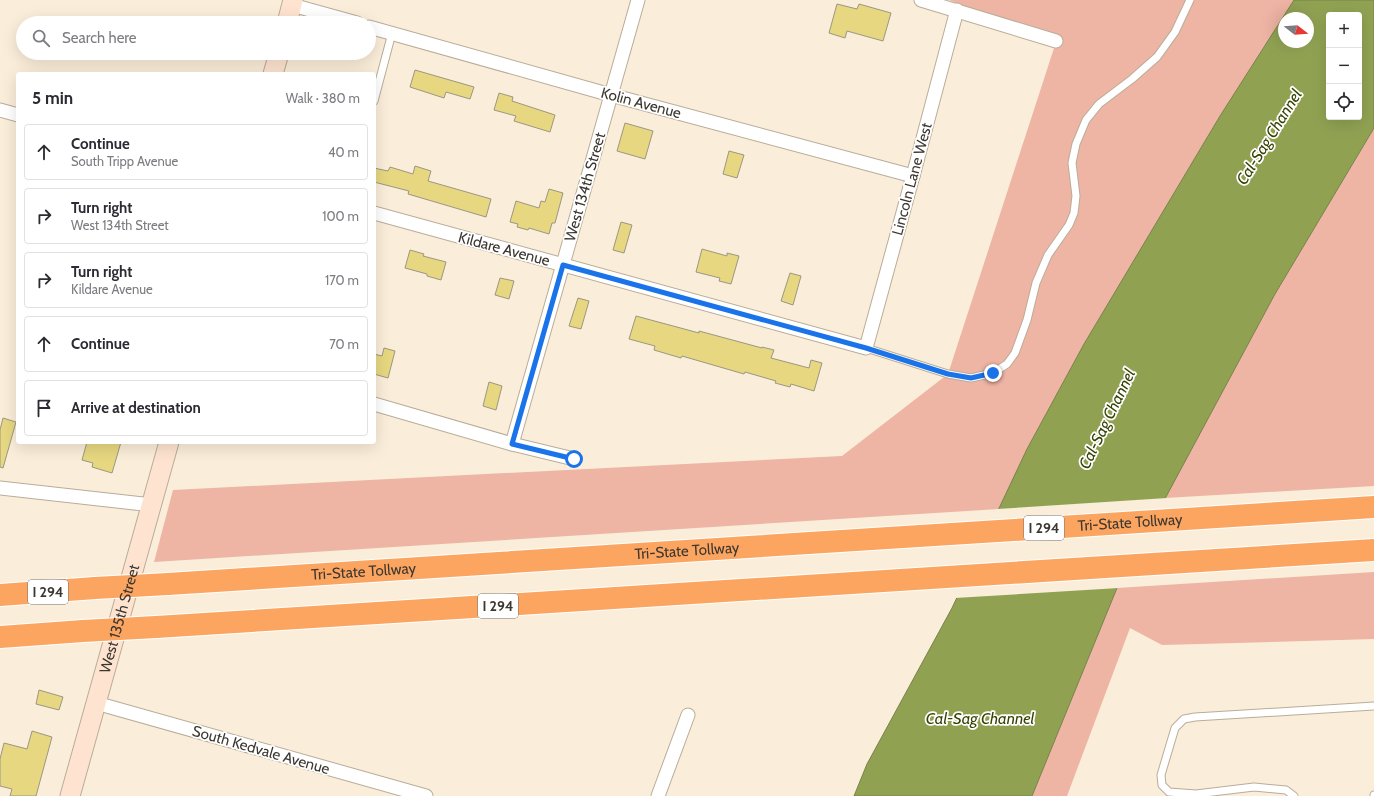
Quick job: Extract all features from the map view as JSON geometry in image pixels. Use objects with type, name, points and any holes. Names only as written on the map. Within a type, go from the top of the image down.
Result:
[{"type":"highway","name":"Tri-State Tollway","points":[[0,595],[1374,507]]},
{"type":"highway","name":"I 294","points":[[0,637],[1374,550]]},
{"type":"street","name":"West 134th Street","points":[[512,444],[638,0]]},
{"type":"street","points":[[921,0],[1056,41]]},
{"type":"street","points":[[289,16],[293,2],[336,16]]},
{"type":"street","name":"Lincoln Lane West","points":[[866,348],[957,10]]},
{"type":"street","name":"Kolin Avenue","points":[[376,28],[611,95],[913,176]]},
{"type":"street","points":[[274,72],[277,60]]},
{"type":"street","points":[[0,110],[16,114]]},
{"type":"street","name":"Kildare Avenue","points":[[376,214],[866,348]]},
{"type":"street","points":[[376,405],[512,444],[574,459]]},
{"type":"street","name":"West 135th Street","points":[[70,796],[168,444]]},
{"type":"street","points":[[0,488],[152,505]]},
{"type":"street","name":"South Kedvale Avenue","points":[[96,703],[426,796]]},
{"type":"street","points":[[658,796],[688,715]]},
{"type":"lane","points":[[866,348],[948,374],[971,378],[993,373],[1007,364],[1015,353],[1027,320],[1036,283],[1048,255],[1070,225],[1074,213],[1076,196],[1072,163],[1076,144],[1086,120],[1099,104],[1132,79],[1157,57],[1175,32],[1190,0]]},
{"type":"lane","points":[[376,93],[392,33]]},
{"type":"lane","points":[[1294,796],[1286,790],[1254,787],[1196,794],[1169,792],[1162,785],[1161,775],[1175,728],[1184,720],[1195,717],[1374,706]]},
{"type":"shaded area","points":[[949,0],[1294,0],[1286,12],[1278,12],[1278,25],[1220,116],[1084,344],[1027,449],[999,509],[154,562],[173,490],[842,456],[948,374],[1056,42]]},
{"type":"shaded area","points":[[1374,128],[1374,486],[1165,498],[1275,294]]},
{"type":"shaded area","points":[[1374,572],[1374,639],[1162,645],[1130,628],[1067,796],[1032,796],[1117,588]]},
{"type":"water","name":"Cal-Sag Channel","points":[[1294,0],[1374,0],[1374,128],[1275,294],[1117,588],[1032,796],[854,796],[867,764],[952,608],[1027,449],[1084,344],[1220,116],[1278,25],[1278,48],[1314,48],[1314,12],[1286,12]]},
{"type":"pier","points":[[1167,498],[1119,588],[955,598],[997,509]]},
{"type":"building","points":[[837,4],[857,9],[859,4],[891,13],[883,41],[847,31],[845,38],[829,33]]},
{"type":"building","points":[[415,70],[474,87],[470,99],[446,92],[444,98],[410,87]]},
{"type":"building","points":[[499,93],[513,97],[512,101],[555,115],[550,132],[514,121],[516,116],[494,110]]},
{"type":"building","points":[[625,123],[653,131],[645,159],[617,151]]},
{"type":"building","points":[[729,151],[744,155],[737,178],[723,174]]},
{"type":"building","points":[[415,166],[431,171],[428,181],[491,199],[486,217],[408,194],[409,191],[376,183],[376,168],[388,171],[390,167],[413,174]]},
{"type":"building","points":[[549,189],[563,193],[555,223],[552,223],[549,234],[529,228],[528,230],[517,227],[518,224],[510,222],[516,201],[539,208],[541,201],[545,202]]},
{"type":"building","points":[[621,222],[632,225],[624,253],[613,250]]},
{"type":"building","points":[[702,249],[727,256],[727,253],[739,256],[731,284],[719,281],[720,278],[696,272]]},
{"type":"building","points":[[410,250],[424,254],[423,256],[446,262],[441,280],[427,276],[427,274],[405,268]]},
{"type":"building","points":[[790,273],[801,276],[793,305],[781,301]]},
{"type":"building","points":[[500,278],[514,281],[509,299],[495,295]]},
{"type":"building","points":[[578,298],[589,301],[581,329],[569,326]]},
{"type":"building","points":[[636,316],[699,333],[699,331],[774,350],[771,358],[809,368],[811,360],[822,363],[814,391],[791,384],[790,387],[775,383],[776,381],[745,372],[744,374],[682,356],[681,358],[654,350],[655,346],[629,339]]},
{"type":"building","points":[[384,348],[395,351],[388,378],[376,375],[376,354],[382,356]]},
{"type":"building","points":[[489,382],[502,386],[496,410],[483,406]]},
{"type":"building","points":[[3,418],[16,422],[3,468],[0,467],[0,430]]},
{"type":"building","points":[[86,444],[120,444],[112,473],[92,467],[93,463],[82,460]]},
{"type":"building","points":[[39,690],[63,697],[59,710],[36,704]]},
{"type":"building","points":[[32,731],[52,737],[36,796],[10,796],[12,789],[0,786],[0,759],[4,743],[27,749]]},
{"type":"route","points":[[574,459],[512,444],[563,265],[866,348],[948,374],[971,378],[993,373]]}]
